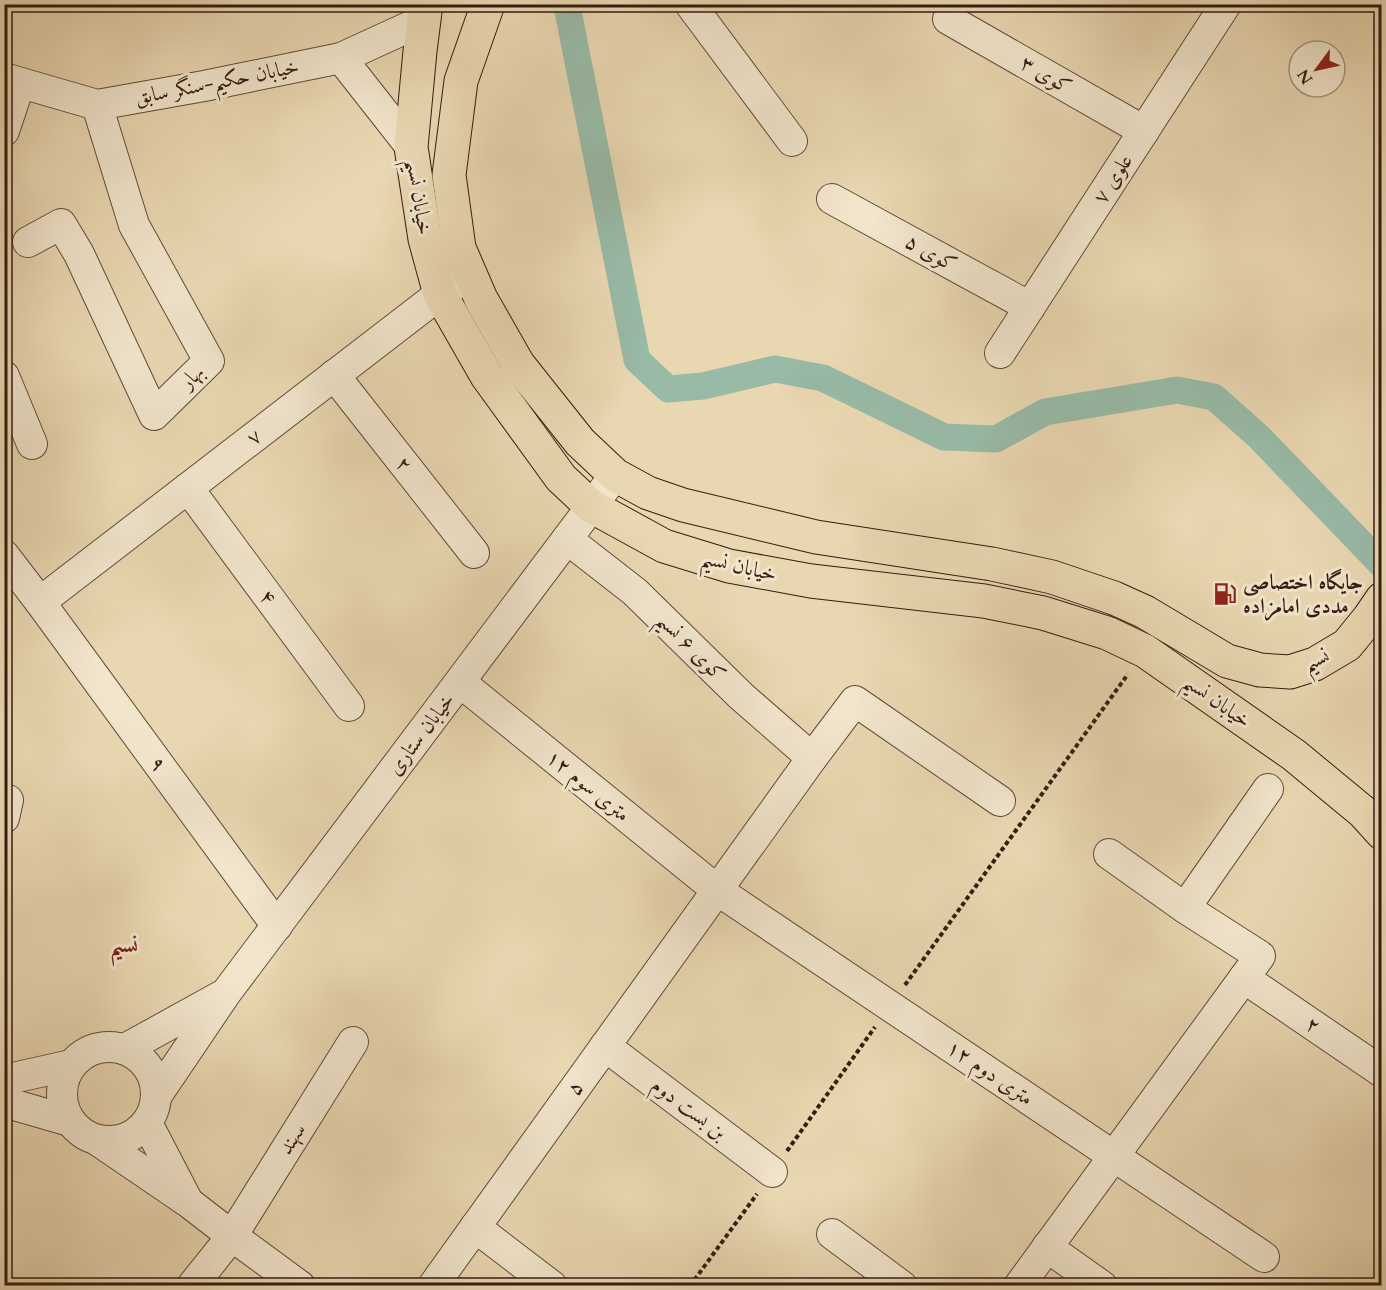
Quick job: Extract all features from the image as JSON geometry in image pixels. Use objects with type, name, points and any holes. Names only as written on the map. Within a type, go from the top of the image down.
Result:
[{"type":"main road","name":"خیابان نسیم","points":[[488,4],[461,81],[449,175],[459,248],[481,299],[518,364],[580,442],[615,475],[648,493],[683,505],[816,537],[992,564],[1052,577],[1114,598],[1145,612],[1227,661]]},
{"type":"main road","name":"خیابان نسیم","points":[[425,12],[411,147],[425,239],[440,294],[487,376],[561,478],[591,506],[664,546],[729,566],[811,581],[984,601],[1043,613],[1107,633],[1145,651],[1294,755],[1363,812],[1382,833]]},
{"type":"main road","name":"نسیم","points":[[1227,661],[1260,669],[1290,672],[1315,664],[1347,645],[1382,599]]},
{"type":"street","points":[[690,4],[792,141]]},
{"type":"street","name":"علوی ۷","points":[[1000,353],[1226,4]]},
{"type":"street","name":"خیابان حکیم-سنگر سابق","points":[[12,81],[97,105],[341,58],[425,12]]},
{"type":"street","name":"کوی ۳","points":[[948,20],[1144,131]]},
{"type":"street","points":[[341,58],[411,147]]},
{"type":"street","points":[[4,131],[12,81]]},
{"type":"street","name":"بهار","points":[[28,242],[61,224],[79,254],[154,415],[209,361],[134,225],[97,105]]},
{"type":"street","name":"کوی ۵","points":[[832,199],[1030,307]]},
{"type":"street","name":"۷","points":[[40,602],[440,294],[471,275]]},
{"type":"street","name":"۲","points":[[334,375],[474,553]]},
{"type":"street","points":[[6,381],[32,444]]},
{"type":"street","name":"خیابان ستاری","points":[[157,1095],[226,993],[615,475]]},
{"type":"street","name":"۴","points":[[188,489],[349,706]]},
{"type":"street","name":"کوی ۶ نسیم","points":[[567,539],[635,592],[741,696],[812,758]]},
{"type":"street","name":"۹","points":[[4,555],[277,926]]},
{"type":"street","name":"۱۲ متری سوم","points":[[460,682],[717,890]]},
{"type":"street","name":"۵","points":[[433,1286],[855,701],[1000,801]]},
{"type":"street","points":[[1185,908],[1268,789]]},
{"type":"street","points":[[1019,1286],[1260,956],[1185,908],[1109,854]]},
{"type":"street","name":"۱۲ متری دوم","points":[[717,890],[1264,1257]]},
{"type":"street","name":"۲","points":[[1244,978],[1382,1072]]},
{"type":"street","points":[[125,1049],[226,993]]},
{"type":"street","name":"سهند","points":[[192,1286],[232,1236],[353,1042]]},
{"type":"street","points":[[97,1140],[111,1142],[125,1140],[138,1133],[154,1110],[157,1095],[155,1081],[148,1067],[138,1056],[125,1049],[110,1046],[96,1048],[82,1055],[71,1065],[64,1078],[61,1093],[70,1121],[82,1133],[97,1140],[188,1202],[300,1286]]},
{"type":"street","name":"بن بست دوم","points":[[605,1046],[772,1172]]},
{"type":"street","points":[[4,1080],[71,1065]]},
{"type":"street","points":[[4,1102],[70,1121]]},
{"type":"street","points":[[147,1123],[188,1202]]},
{"type":"street","points":[[475,1227],[552,1286]]},
{"type":"street","points":[[832,1234],[902,1286]]},
{"type":"street","points":[[1047,1247],[1102,1286]]},
{"type":"path","points":[[690,1286],[1145,651]]},
{"type":"waterway","points":[[569,4],[568,11],[637,360],[668,389],[703,386],[775,369],[823,378],[944,437],[996,439],[1045,412],[1177,390],[1214,397],[1259,437],[1382,565]]},
{"type":"place","name":"جایگاه اختصاصی مددی امامزاده","points":[[1225,594]]},
{"type":"district","name":"نسیم","points":[[124,945]]}]
